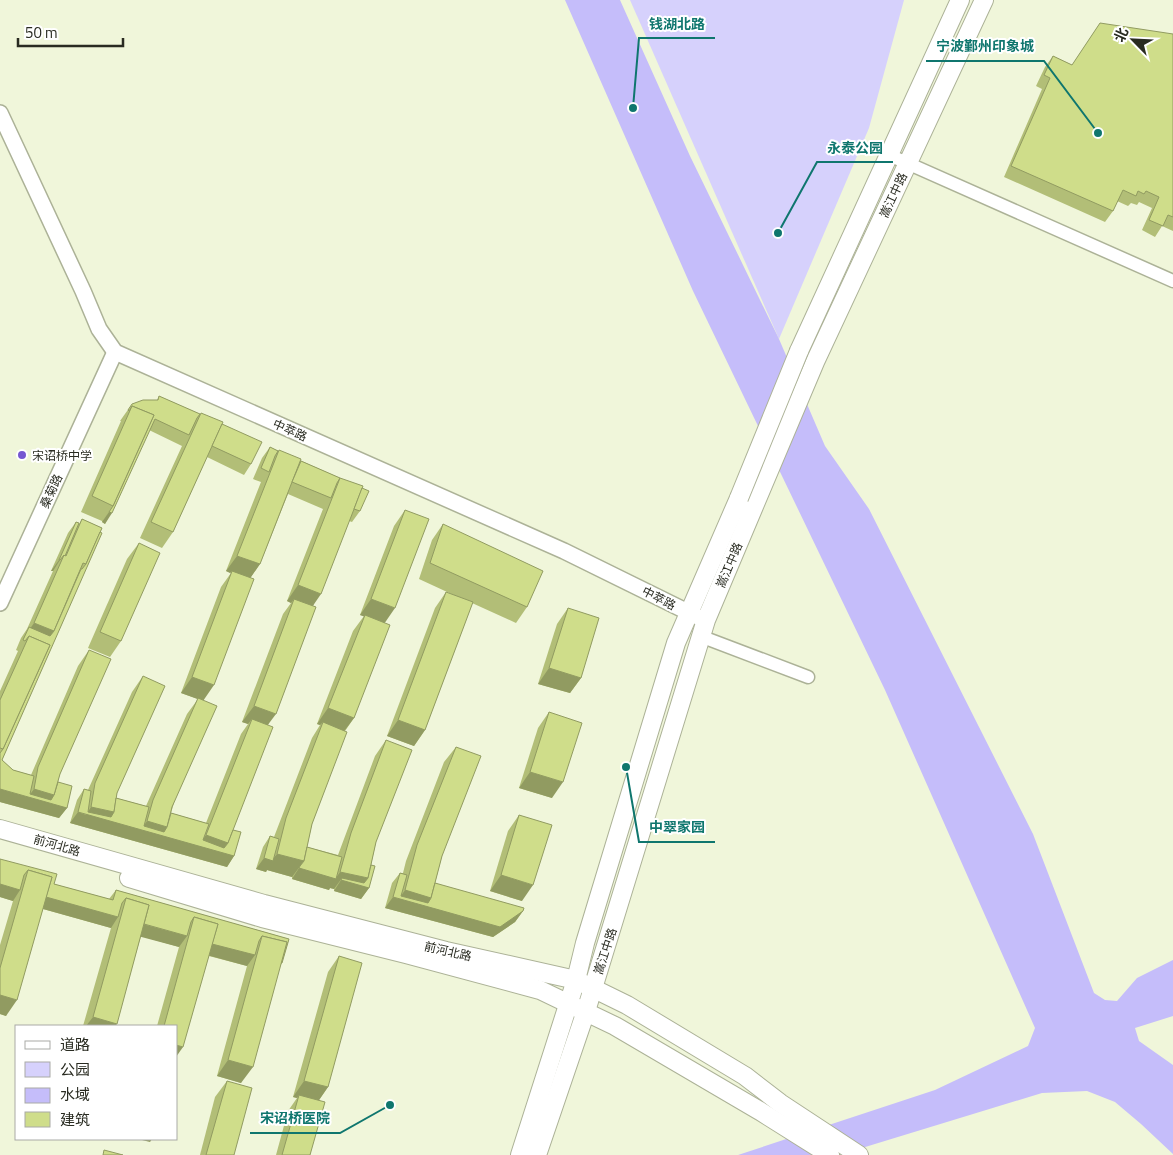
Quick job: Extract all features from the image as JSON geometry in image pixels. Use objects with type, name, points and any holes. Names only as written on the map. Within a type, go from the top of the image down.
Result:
[{"type":"main road","name":"嵩江中路","points":[[537,1155],[586,1011],[703,628],[798,351],[960,0]]},
{"type":"main road","name":"嵩江中路","points":[[520,1155],[576,980],[585,943],[676,643],[688,613],[746,503],[815,362],[984,0]]},
{"type":"main road","name":"前河北路","points":[[0,829],[264,904],[446,951],[576,980],[626,1005],[745,1076],[780,1103],[859,1155]]},
{"type":"main road","name":"前河北路","points":[[0,840],[262,918],[396,951],[540,990],[615,1026],[760,1111],[830,1155]]},
{"type":"street","points":[[0,113],[84,291],[99,329],[115,352]]},
{"type":"street","points":[[889,155],[1173,281]]},
{"type":"street","name":"桑菊路","points":[[0,603],[115,352]]},
{"type":"street","name":"中萃路","points":[[115,352],[564,551],[668,601],[688,613],[703,628]]},
{"type":"street","points":[[703,628],[808,677]]},
{"type":"green space","points":[[630,0],[904,0],[869,128],[779,339]]},
{"type":"water","points":[[565,0],[620,0],[690,156],[779,339],[825,446],[869,509],[1033,834],[1094,993],[1105,1000],[1117,1001],[1137,978],[1173,960],[1173,1016],[1135,1028],[1139,1041],[1173,1065],[1173,1154],[1115,1102],[1087,1091],[1042,1093],[839,1155],[738,1155],[935,1090],[1028,1046],[1035,1028],[885,690],[693,291]]},
{"type":"building","points":[[1100,23],[1173,34],[1173,217],[1168,215],[1163,226],[1149,220],[1159,197],[1146,191],[1144,194],[1138,191],[1136,196],[1123,190],[1113,211],[1011,166],[1050,78],[1044,75],[1053,56],[1072,65]]},
{"type":"building","points":[[159,396],[200,414],[189,435],[155,419],[112,513],[109,512],[154,415],[132,406],[128,410],[132,404],[143,400],[158,400]]},
{"type":"building","points":[[132,406],[154,415],[113,506],[92,496]]},
{"type":"building","points":[[201,413],[223,422],[173,532],[151,522]]},
{"type":"building","points":[[222,424],[262,442],[251,464],[212,446]]},
{"type":"building","points":[[270,447],[278,451],[269,472],[261,468]]},
{"type":"building","points":[[279,450],[301,459],[260,564],[237,556]]},
{"type":"building","points":[[301,461],[340,478],[331,498],[292,482]]},
{"type":"building","points":[[340,478],[363,486],[321,594],[298,585]]},
{"type":"building","points":[[362,488],[369,491],[360,511],[354,509]]},
{"type":"building","points":[[405,510],[429,519],[395,608],[371,599]]},
{"type":"building","points":[[82,519],[102,528],[86,564],[83,563],[54,631],[34,623]]},
{"type":"building","points":[[76,522],[79,523],[65,556],[59,560]]},
{"type":"building","points":[[443,524],[543,571],[527,607],[430,563]]},
{"type":"building","points":[[100,532],[102,533],[2,760],[13,770],[34,776],[30,794],[51,800],[58,782],[72,786],[67,808],[0,789],[0,753],[50,645],[29,636],[25,641],[23,640],[29,627],[50,636],[54,631],[81,569],[86,564]]},
{"type":"building","points":[[139,543],[160,553],[121,641],[100,632]]},
{"type":"building","points":[[232,571],[254,579],[214,685],[192,677]]},
{"type":"building","points":[[446,592],[473,602],[425,730],[398,720]]},
{"type":"building","points":[[294,599],[316,607],[276,714],[254,706]]},
{"type":"building","points":[[568,608],[599,618],[581,678],[549,668]]},
{"type":"building","points":[[365,615],[390,625],[354,718],[328,708]]},
{"type":"building","points":[[29,636],[50,645],[3,749],[0,748],[0,700]]},
{"type":"building","points":[[89,650],[111,659],[60,774],[54,795],[34,789],[38,767]]},
{"type":"building","points":[[143,676],[165,686],[117,793],[114,812],[91,807],[95,783]]},
{"type":"building","points":[[198,698],[217,706],[172,807],[167,827],[147,821],[153,800]]},
{"type":"building","points":[[549,712],[582,723],[563,782],[530,772]]},
{"type":"building","points":[[252,719],[273,727],[228,843],[206,835]]},
{"type":"building","points":[[323,722],[347,732],[312,824],[304,861],[277,854],[286,818]]},
{"type":"building","points":[[386,740],[412,750],[376,842],[368,878],[340,872],[351,833]]},
{"type":"building","points":[[456,747],[481,756],[442,856],[431,898],[405,890],[417,845]]},
{"type":"building","points":[[84,789],[91,791],[88,812],[111,817],[114,812],[116,798],[149,807],[144,826],[164,832],[171,813],[209,824],[203,840],[224,848],[233,830],[241,832],[234,856],[78,812]]},
{"type":"building","points":[[519,815],[552,825],[533,885],[501,875]]},
{"type":"building","points":[[270,836],[279,839],[273,861],[264,858]]},
{"type":"building","points":[[307,847],[342,857],[336,879],[299,868],[304,861]]},
{"type":"building","points":[[0,859],[57,874],[54,884],[113,900],[116,890],[289,939],[282,963],[287,942],[262,936],[255,955],[212,944],[218,924],[194,917],[187,936],[144,924],[149,905],[126,898],[122,903],[118,917],[46,897],[52,877],[28,870],[24,875],[20,890],[0,884]]},
{"type":"building","points":[[371,865],[375,866],[369,888],[341,880],[342,878],[364,883],[368,878]]},
{"type":"building","points":[[28,870],[52,877],[17,1000],[0,995],[0,968]]},
{"type":"building","points":[[400,873],[407,875],[401,896],[428,903],[435,883],[524,908],[523,911],[500,927],[393,897]]},
{"type":"building","points":[[126,898],[149,905],[117,1024],[93,1017]]},
{"type":"building","points":[[194,917],[218,924],[183,1047],[178,1046],[178,1025],[164,1025]]},
{"type":"building","points":[[262,936],[287,942],[253,1067],[228,1060]]},
{"type":"building","points":[[339,956],[362,963],[328,1087],[304,1081]]},
{"type":"building","points":[[227,1081],[252,1088],[234,1155],[206,1155]]},
{"type":"building","points":[[299,1095],[325,1102],[310,1155],[282,1155]]},
{"type":"building","points":[[104,1150],[123,1155],[103,1155]]},
{"type":"place","name":"钱湖北路","points":[[633,108]]},
{"type":"place","name":"宁波鄞州印象城","points":[[1098,133]]},
{"type":"place","name":"永泰公园","points":[[778,233]]},
{"type":"place","name":"宋诏桥中学","points":[[22,455]]},
{"type":"place","name":"中翠家园","points":[[626,767]]},
{"type":"place","name":"宋诏桥医院","points":[[390,1105]]}]
